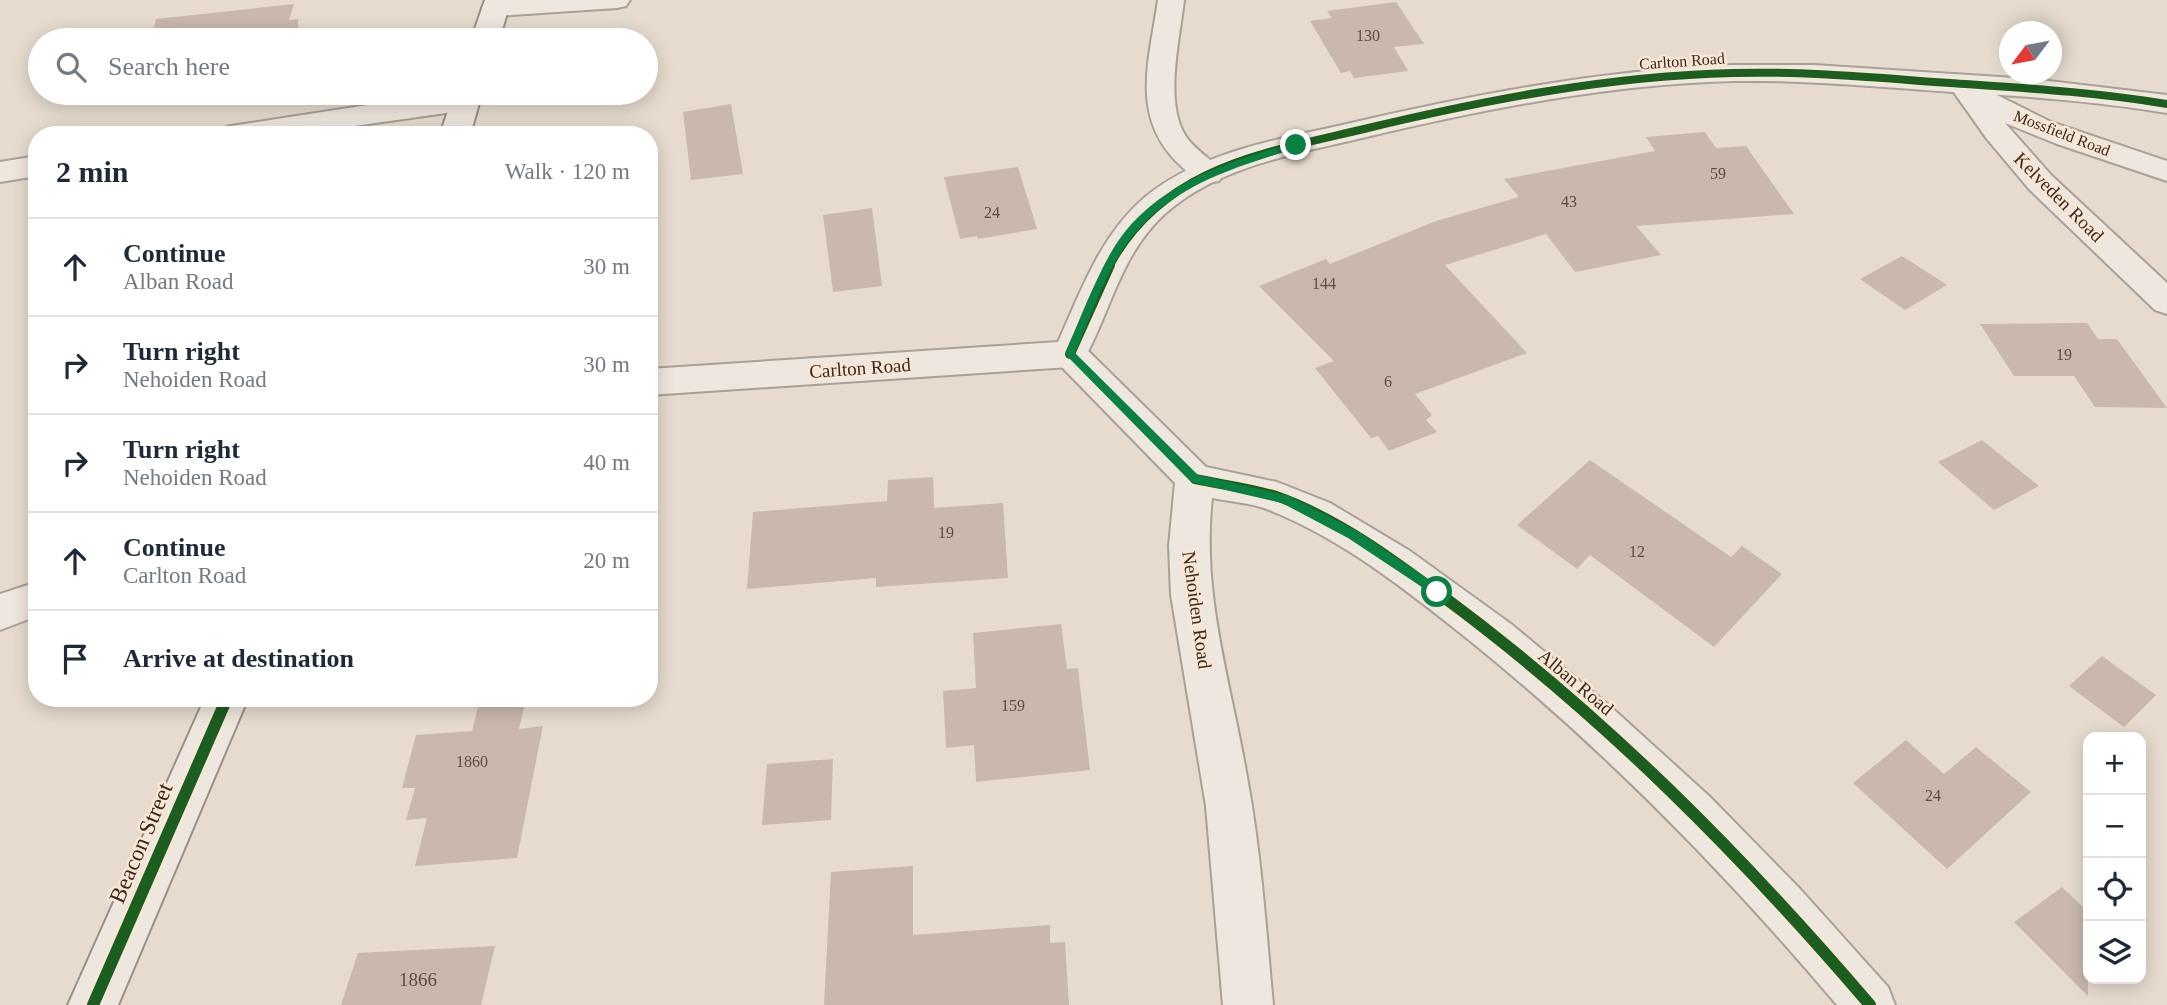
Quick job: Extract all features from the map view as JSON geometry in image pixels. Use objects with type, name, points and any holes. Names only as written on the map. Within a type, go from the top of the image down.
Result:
[{"type":"street","points":[[489,28],[496,4],[617,0]]},
{"type":"street","points":[[1171,0],[1161,88],[1166,124],[1180,148],[1208,174],[1160,201],[1127,235],[1114,256],[1070,354],[1195,479]]},
{"type":"street","name":"Carlton Road","points":[[1208,174],[1296,145],[1424,114],[1493,100],[1615,82],[1699,74],[1765,73],[1962,83],[2098,94],[2167,104]]},
{"type":"street","name":"Mossfield Road","points":[[1962,83],[1979,97],[2015,116],[2167,171]]},
{"type":"street","name":"Kelveden Road","points":[[1962,83],[1997,133],[2039,182],[2167,302]]},
{"type":"street","points":[[287,126],[420,105]]},
{"type":"street","points":[[458,126],[464,105]]},
{"type":"street","points":[[0,172],[28,167]]},
{"type":"street","name":"Carlton Road","points":[[658,381],[1070,354]]},
{"type":"street","name":"Nehoiden Road","points":[[1195,479],[1188,538],[1189,570],[1197,635],[1211,697],[1232,832],[1248,1005]]},
{"type":"street","name":"Alban Road","points":[[1195,479],[1285,499],[1394,561],[1481,626],[1625,746],[1725,842],[1821,946],[1870,1005]]},
{"type":"street","points":[[0,612],[28,602]]},
{"type":"street","name":"Beacon Street","points":[[93,1005],[223,707]]},
{"type":"building","points":[[1396,2],[1424,44],[1394,47],[1408,71],[1354,78],[1350,71],[1341,73],[1310,21],[1332,18],[1327,11]]},
{"type":"building","points":[[294,4],[289,20],[298,19],[298,28],[154,28],[156,19]]},
{"type":"building","points":[[731,104],[743,174],[691,180],[683,112]]},
{"type":"building","points":[[1705,132],[1716,148],[1746,146],[1794,214],[1636,226],[1661,255],[1575,272],[1546,234],[1445,265],[1527,353],[1415,394],[1432,415],[1426,420],[1437,432],[1389,451],[1378,436],[1371,438],[1315,368],[1334,361],[1259,286],[1326,259],[1330,264],[1436,221],[1519,197],[1504,179],[1655,151],[1646,137]]},
{"type":"building","points":[[1018,167],[1037,229],[978,239],[977,236],[960,239],[944,177]]},
{"type":"building","points":[[872,208],[882,286],[833,292],[823,215]]},
{"type":"building","points":[[1902,256],[1947,285],[1905,310],[1860,279]]},
{"type":"building","points":[[2087,323],[2098,339],[2117,339],[2167,408],[2095,407],[2074,376],[2014,376],[1980,324]]},
{"type":"building","points":[[1982,440],[2039,486],[1994,510],[1938,462]]},
{"type":"building","points":[[1590,460],[1731,557],[1742,546],[1782,574],[1714,647],[1590,555],[1577,569],[1517,525]]},
{"type":"building","points":[[933,477],[934,508],[1003,503],[1008,578],[876,587],[876,578],[747,589],[753,512],[887,501],[888,480]]},
{"type":"building","points":[[1061,624],[1067,669],[1078,668],[1090,770],[976,782],[974,745],[946,748],[943,691],[976,688],[973,633]]},
{"type":"building","points":[[2102,656],[2156,695],[2124,727],[2069,686]]},
{"type":"building","points":[[478,707],[524,707],[519,729],[543,726],[517,858],[415,866],[427,818],[406,820],[415,788],[402,788],[416,735],[472,731]]},
{"type":"building","points":[[1906,740],[1944,774],[1976,747],[2031,792],[1947,869],[1853,783]]},
{"type":"building","points":[[833,759],[831,820],[762,825],[767,764]]},
{"type":"building","points":[[913,866],[913,935],[1050,925],[1050,943],[1065,942],[1069,1005],[824,1005],[831,872]]},
{"type":"building","points":[[2062,887],[2083,907],[2083,984],[2088,984],[2088,996],[2014,922]]},
{"type":"building","points":[[495,946],[481,1005],[341,1005],[358,953]]},
{"type":"cycle path","points":[[1070,354],[1116,254],[1127,236],[1157,204],[1179,189],[1226,165],[1401,120],[1495,100],[1589,85],[1732,73],[1814,74],[2031,88],[2167,104]]},
{"type":"cycle path","points":[[1195,479],[1266,493],[1316,514],[1396,562],[1472,618],[1547,679],[1645,766],[1738,858],[1870,1005]]},
{"type":"cycle path","points":[[93,1005],[223,707]]},
{"type":"route","points":[[1296,145],[1234,163],[1208,174],[1160,201],[1143,216],[1114,256],[1070,354],[1195,479],[1285,499],[1353,535],[1437,592]]}]
